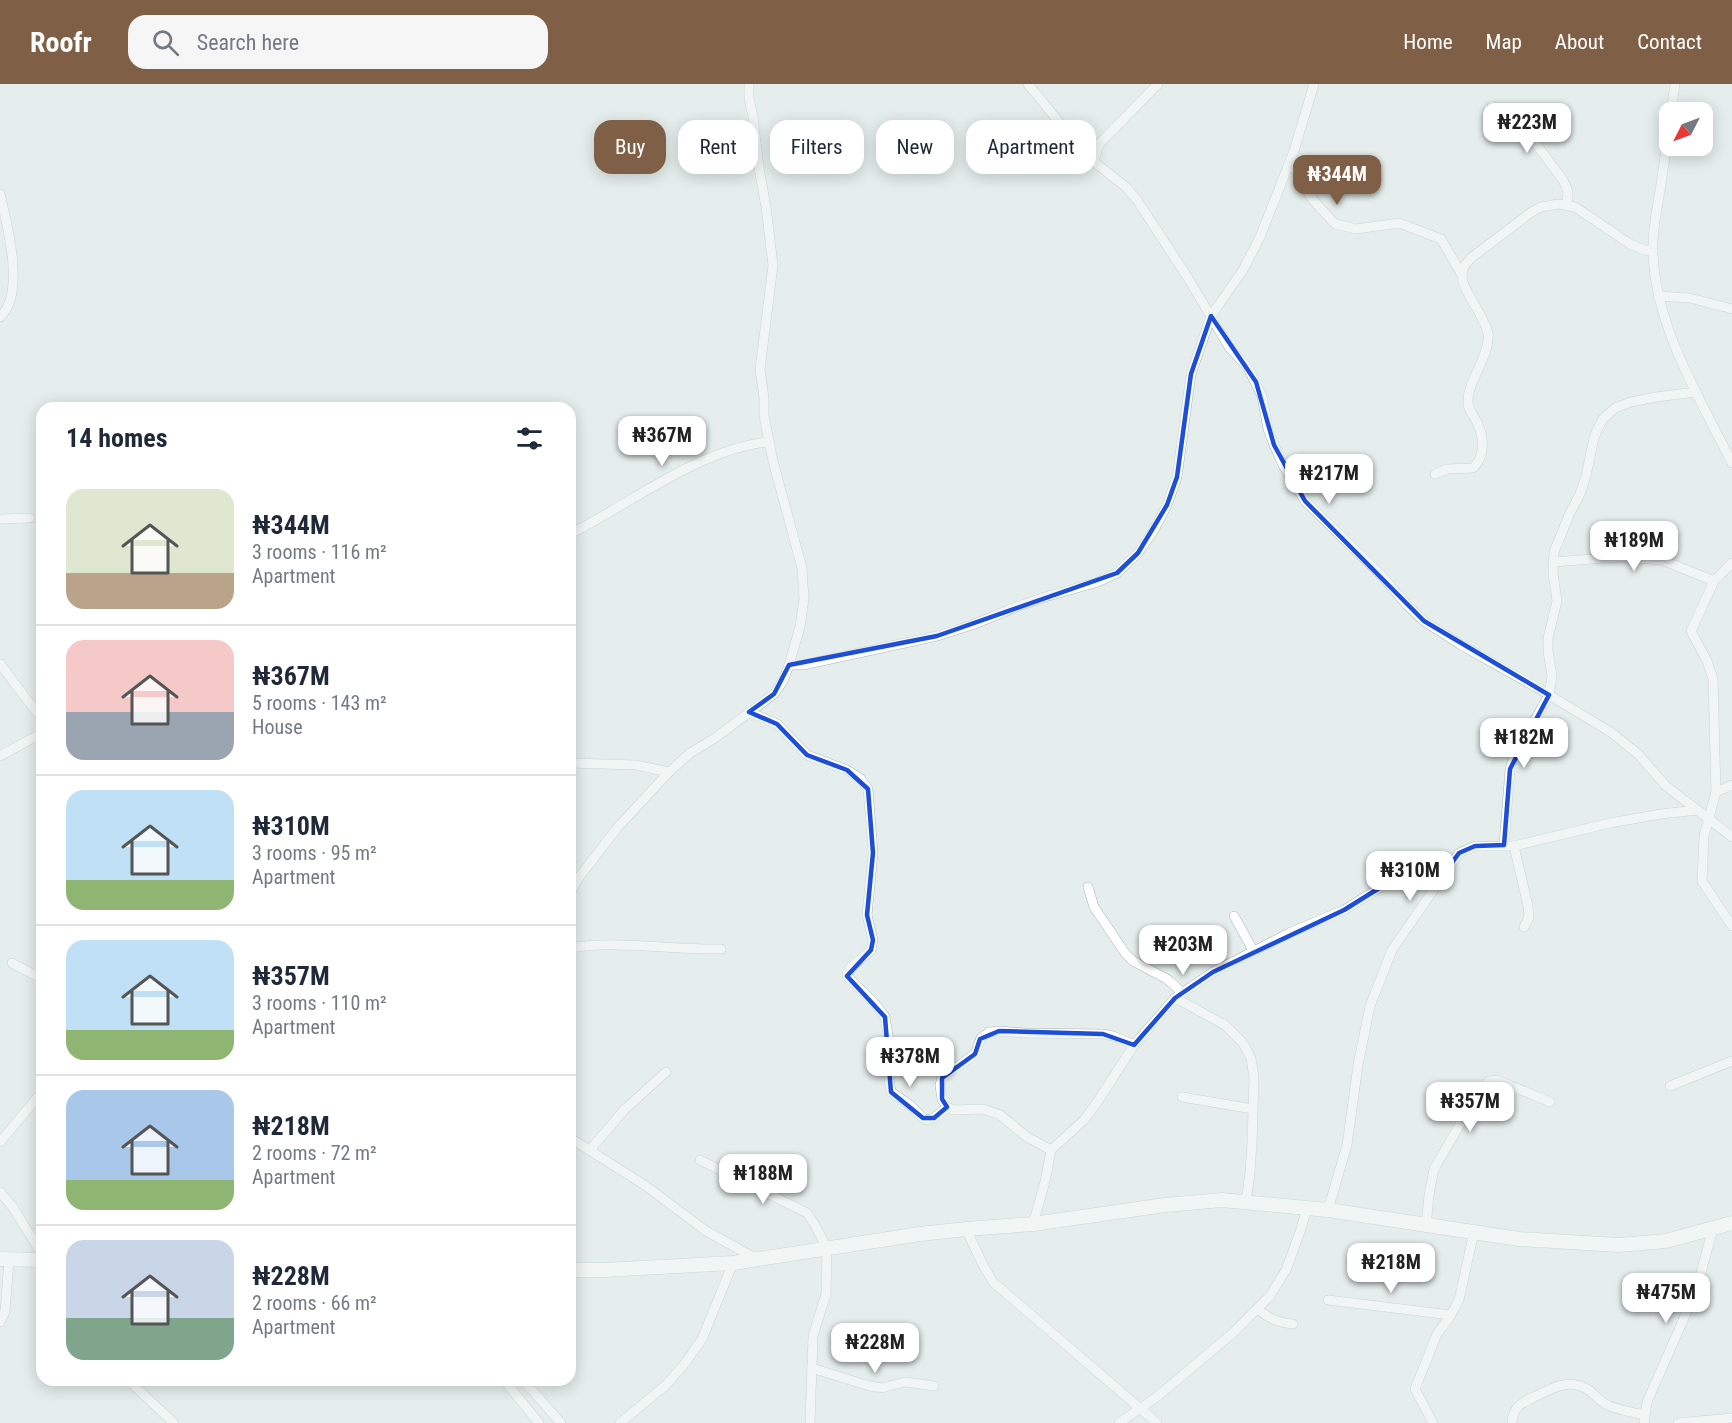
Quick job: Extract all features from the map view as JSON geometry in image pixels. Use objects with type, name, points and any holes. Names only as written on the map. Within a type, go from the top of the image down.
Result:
[{"type":"main road","points":[[576,1270],[733,1263],[920,1234],[1033,1224],[1165,1205],[1222,1200],[1328,1210],[1519,1239],[1619,1245],[1666,1241],[1732,1223]]},
{"type":"main road","points":[[4,1259],[36,1260]]},
{"type":"street","points":[[576,883],[617,828],[669,772],[690,753],[715,738],[774,694],[783,681],[800,627],[804,599],[802,568],[768,442],[764,416],[760,369],[772,257],[749,98],[749,84]]},
{"type":"street","points":[[1028,84],[1057,120]]},
{"type":"street","points":[[1096,155],[1099,144],[1158,84]]},
{"type":"street","points":[[789,665],[803,665],[937,636],[972,625],[1045,597],[1098,582],[1117,573],[1138,553],[1154,530],[1167,505],[1177,477],[1191,374],[1211,316],[1238,279],[1260,237],[1290,161],[1314,84]]},
{"type":"street","points":[[1672,102],[1675,84]]},
{"type":"street","points":[[1491,106],[1521,124],[1563,180],[1568,191],[1567,204]]},
{"type":"street","points":[[1665,156],[1654,225],[1653,251],[1658,296],[1677,353],[1695,392],[1731,458]]},
{"type":"street","points":[[1290,161],[1312,200],[1335,224],[1356,229],[1399,223],[1441,238],[1484,321],[1488,334],[1487,343],[1468,403],[1482,439],[1479,460],[1473,468],[1447,470],[1436,474]]},
{"type":"street","points":[[1096,164],[1131,192],[1188,278],[1229,347],[1248,368],[1262,396],[1268,429],[1274,445],[1283,465],[1305,501],[1381,575],[1424,621],[1612,733],[1639,755],[1666,786],[1732,837]]},
{"type":"street","points":[[0,194],[11,241],[13,285],[9,304],[0,317]]},
{"type":"street","points":[[1462,275],[1463,268],[1471,258],[1530,213],[1548,205],[1567,204],[1575,207],[1630,244],[1653,251]]},
{"type":"street","points":[[1658,296],[1690,298],[1732,309]]},
{"type":"street","points":[[1524,927],[1529,917],[1528,906],[1509,845],[1510,769],[1514,757],[1549,695],[1552,676],[1548,638],[1557,601],[1553,579],[1554,552],[1580,495],[1594,438],[1603,419],[1616,408],[1631,402],[1695,392]]},
{"type":"street","points":[[576,531],[691,466],[730,449],[768,442]]},
{"type":"street","points":[[0,519],[30,518]]},
{"type":"street","points":[[1553,562],[1618,557],[1662,560],[1714,581]]},
{"type":"street","points":[[1732,563],[1714,581],[1691,631],[1707,661],[1713,679],[1716,792],[1704,837],[1702,881],[1732,925]]},
{"type":"street","points":[[0,664],[36,711]]},
{"type":"street","points":[[749,712],[777,724],[807,754],[847,770],[860,778],[868,789],[873,853],[867,915],[873,940],[871,950],[849,969],[847,976],[885,1017],[891,1053],[889,1079],[891,1092],[926,1120],[934,1118],[947,1107]]},
{"type":"street","points":[[0,756],[36,736]]},
{"type":"street","points":[[576,763],[636,765],[669,772]]},
{"type":"street","points":[[1716,792],[1732,785]]},
{"type":"street","points":[[1328,1210],[1347,1145],[1358,1065],[1370,1006],[1392,950],[1459,853],[1474,846],[1509,845],[1610,823],[1698,810]]},
{"type":"street","points":[[1033,1224],[1051,1150],[1084,1120],[1134,1045],[1179,995],[1213,972],[1289,933],[1344,910],[1421,862],[1451,864]]},
{"type":"street","points":[[1088,887],[1094,907],[1125,953],[1133,961],[1167,979],[1179,995],[1204,1015],[1225,1025],[1243,1042],[1251,1058],[1254,1078],[1250,1173],[1246,1202]]},
{"type":"street","points":[[1234,916],[1254,952]]},
{"type":"street","points":[[576,947],[621,944],[721,949]]},
{"type":"street","points":[[12,963],[36,976]]},
{"type":"street","points":[[1051,1150],[1027,1137],[1000,1115],[982,1109],[953,1110],[947,1107],[942,1100],[940,1085],[942,1078],[975,1054],[981,1038],[989,1032],[1103,1034],[1134,1045]]},
{"type":"street","points":[[1671,1086],[1732,1061]]},
{"type":"street","points":[[590,1150],[624,1110],[666,1072]]},
{"type":"street","points":[[1426,1226],[1434,1168],[1470,1106],[1489,1081],[1497,1080],[1550,1102]]},
{"type":"street","points":[[1182,1097],[1252,1108]]},
{"type":"street","points":[[0,1142],[36,1099]]},
{"type":"street","points":[[576,1142],[646,1186],[706,1231],[759,1260]]},
{"type":"street","points":[[700,1160],[807,1213],[827,1249],[826,1294],[813,1336],[810,1423]]},
{"type":"street","points":[[0,1192],[12,1206],[36,1244]]},
{"type":"street","points":[[1119,1423],[1158,1396],[1234,1332],[1270,1296],[1286,1270],[1307,1208]]},
{"type":"street","points":[[1512,1423],[1513,1413],[1517,1406],[1562,1383],[1588,1390],[1604,1404],[1644,1419],[1647,1402],[1696,1291],[1713,1228]]},
{"type":"street","points":[[966,1229],[993,1282],[1157,1423]]},
{"type":"street","points":[[1433,1423],[1415,1389],[1437,1334],[1459,1300],[1474,1232]]},
{"type":"street","points":[[0,1322],[5,1312],[4,1259]]},
{"type":"street","points":[[620,1423],[666,1385],[686,1362],[702,1339],[733,1263]]},
{"type":"street","points":[[1328,1299],[1451,1315]]},
{"type":"street","points":[[1257,1309],[1269,1318],[1293,1324]]},
{"type":"street","points":[[812,1368],[882,1388],[905,1382],[934,1386]]},
{"type":"street","points":[[134,1386],[174,1423]]},
{"type":"street","points":[[509,1386],[539,1423]]},
{"type":"street","points":[[527,1386],[561,1423]]},
{"type":"street","points":[[1678,1423],[1732,1418]]},
{"type":"highlighted area","points":[[1211,316],[1256,382],[1274,445],[1305,501],[1424,621],[1549,695],[1510,769],[1504,845],[1475,846],[1459,853],[1451,864],[1421,862],[1344,910],[1213,972],[1175,998],[1134,1045],[1103,1034],[999,1031],[980,1039],[975,1054],[942,1078],[942,1099],[947,1107],[934,1118],[923,1118],[891,1092],[885,1017],[847,976],[871,950],[873,940],[867,915],[873,853],[868,789],[847,770],[807,755],[777,724],[749,712],[774,694],[789,665],[937,636],[1117,573],[1138,553],[1167,505],[1177,477],[1191,374]]}]
